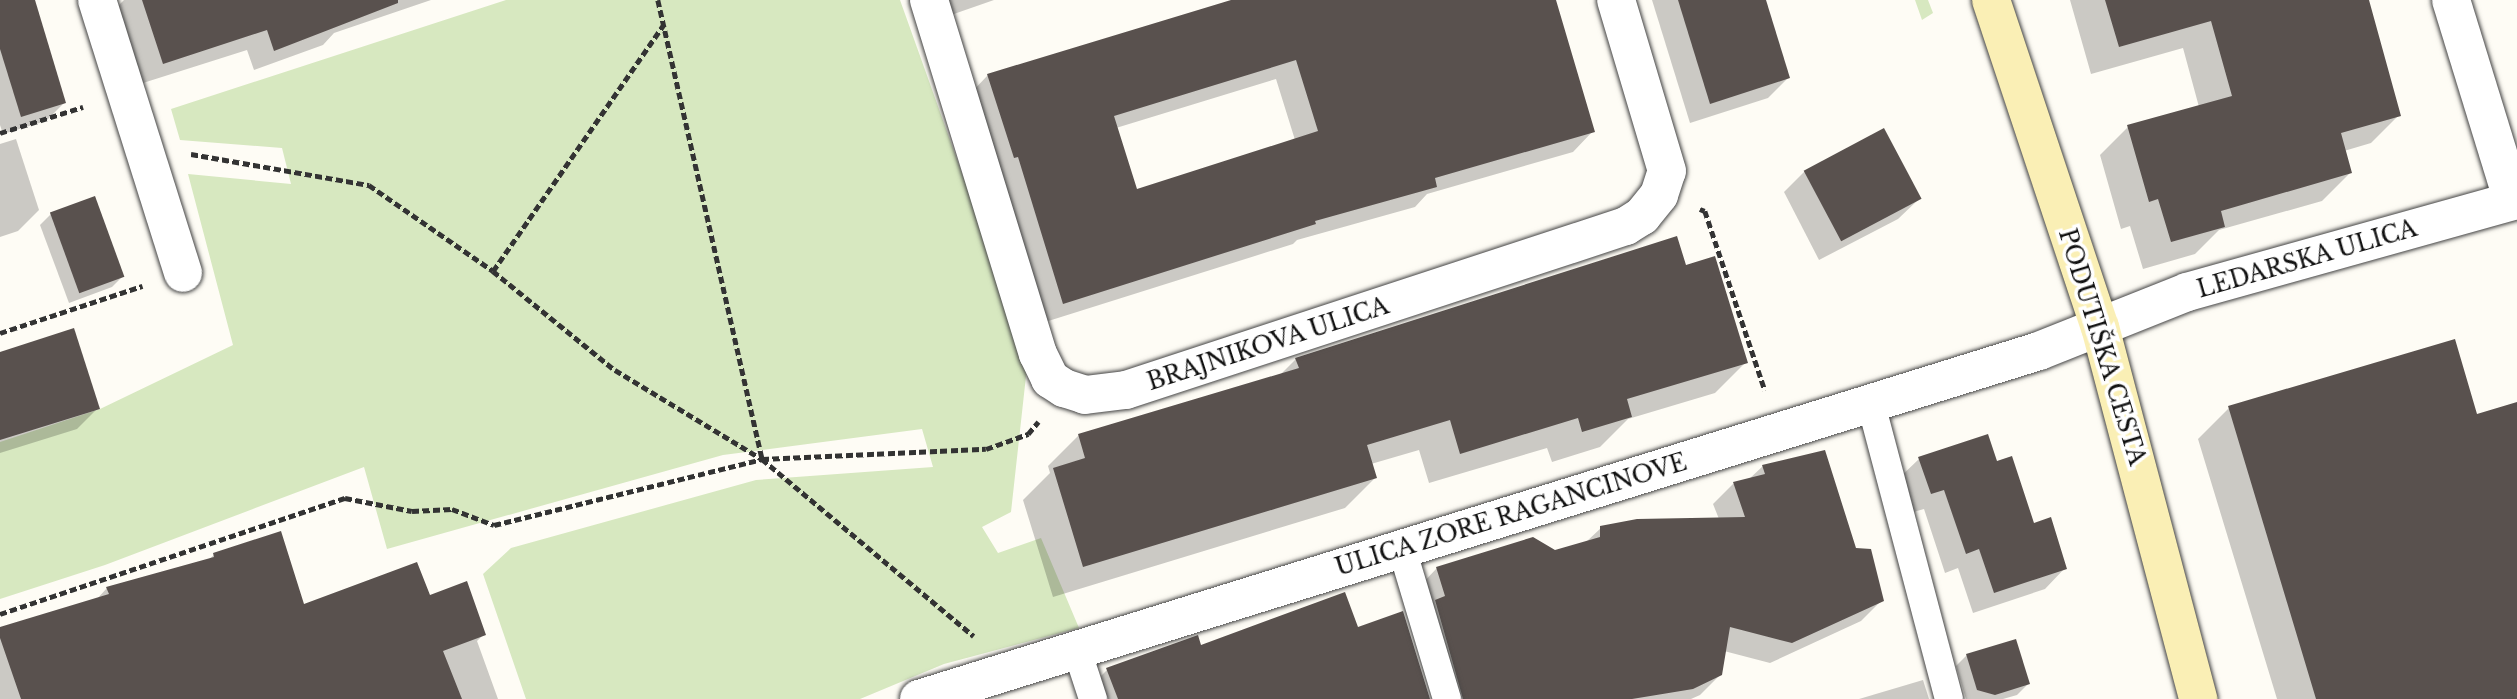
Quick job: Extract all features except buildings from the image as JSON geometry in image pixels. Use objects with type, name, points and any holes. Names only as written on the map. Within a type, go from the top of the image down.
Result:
[{"type":"main road","name":"PODUTIŠKA CESTA","points":[[1991,0],[2100,327],[2198,699]]},
{"type":"street","points":[[97,0],[183,273]]},
{"type":"street","points":[[929,0],[1038,354],[1050,379],[1064,388]]},
{"type":"street","points":[[1615,0],[1664,154],[1667,171],[1660,195]]},
{"type":"street","points":[[2451,0],[2515,201]]},
{"type":"street","name":"BRAJNIKOVA ULICA","points":[[1064,388],[1085,395],[1139,386],[1626,226],[1648,211],[1660,195]]},
{"type":"street","name":"LEDARSKA ULICA","points":[[2100,327],[2187,292],[2515,201]]},
{"type":"street","name":"ULICA ZORE RAGANCINOVE","points":[[919,699],[1871,404],[2039,351],[2100,327]]},
{"type":"lane","points":[[1871,404],[1950,699]]},
{"type":"lane","points":[[1402,549],[1447,699]]},
{"type":"lane","points":[[1077,650],[1093,699]]},
{"type":"path","points":[[659,0],[762,458]]},
{"type":"path","points":[[493,271],[664,24]]},
{"type":"path","points":[[0,133],[126,94]]},
{"type":"path","points":[[142,148],[236,160],[369,185],[493,271],[615,370],[762,458],[981,641],[1009,672]]},
{"type":"path","points":[[1660,195],[1705,211],[1779,432]]},
{"type":"path","points":[[0,333],[183,273]]},
{"type":"path","points":[[0,614],[345,498],[412,511],[452,509],[494,526],[762,458],[986,449],[1028,434],[1064,388]]},
{"type":"green space","points":[[506,0],[900,0],[1028,358],[1011,512],[982,527],[998,553],[1041,538],[1079,628],[944,664],[860,699],[526,699],[483,574],[511,548],[756,480],[933,467],[922,429],[723,455],[387,549],[364,467],[105,565],[0,599],[0,442],[100,409],[233,345],[188,174],[291,184],[282,148],[180,140],[171,109]]},
{"type":"green space","points":[[1915,0],[1928,0],[1933,13],[1922,20]]}]
